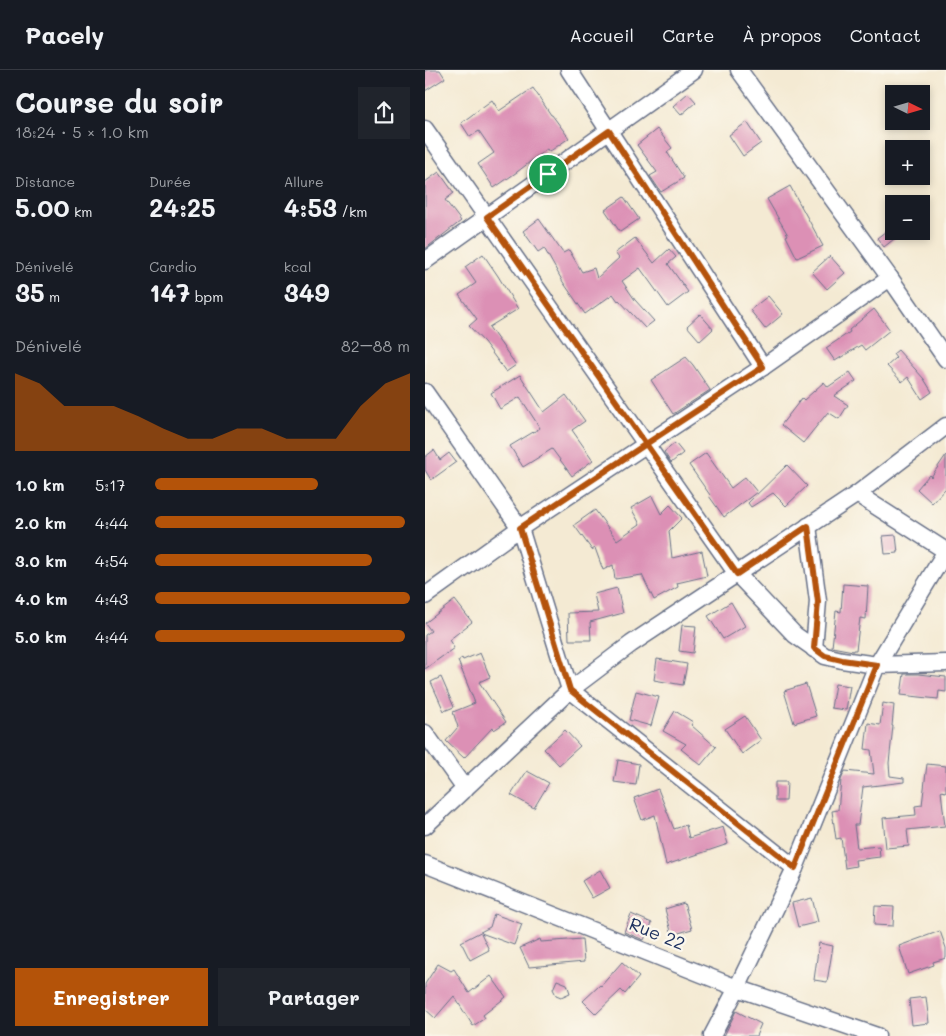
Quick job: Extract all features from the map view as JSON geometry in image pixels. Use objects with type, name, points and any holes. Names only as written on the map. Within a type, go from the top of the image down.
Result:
[{"type":"street","points":[[569,70],[763,367]]},
{"type":"street","points":[[425,261],[694,70]]},
{"type":"street","points":[[739,70],[890,278],[946,359]]},
{"type":"street","points":[[425,129],[737,574],[795,635],[825,656],[842,660],[877,665],[946,663]]},
{"type":"street","points":[[425,596],[520,528],[763,367],[890,278]]},
{"type":"street","points":[[425,392],[520,528],[570,690],[795,868]]},
{"type":"street","points":[[425,826],[570,690],[631,644],[857,494],[946,426]]},
{"type":"street","points":[[711,1036],[737,988],[795,868],[877,665],[946,551],[857,494]]},
{"type":"street","points":[[808,526],[818,602],[814,648]]},
{"type":"street","points":[[425,733],[465,789]]},
{"type":"street","name":"Rue 22","points":[[425,864],[737,988],[877,1036]]},
{"type":"building","points":[[425,70],[440,70],[445,78],[425,91]]},
{"type":"building","points":[[533,88],[569,138],[549,152],[547,149],[494,188],[478,164],[494,153],[479,131],[470,137],[461,123],[492,100],[499,111]]},
{"type":"building","points":[[688,93],[696,102],[681,115],[673,106]]},
{"type":"building","points":[[747,122],[761,143],[743,156],[729,135]]},
{"type":"building","points":[[657,129],[672,148],[667,152],[684,178],[661,192],[650,176],[657,172],[637,145]]},
{"type":"building","points":[[439,172],[454,193],[445,200],[461,221],[425,249],[425,182]]},
{"type":"building","points":[[790,186],[823,246],[797,258],[786,236],[788,235],[767,199]]},
{"type":"building","points":[[624,197],[639,219],[620,232],[605,210]]},
{"type":"building","points":[[539,219],[563,253],[569,250],[582,272],[594,268],[597,278],[619,258],[615,253],[635,238],[654,263],[669,249],[676,257],[668,264],[688,292],[668,307],[640,268],[622,281],[635,300],[654,321],[645,328],[613,294],[585,314],[563,282],[544,248],[538,252],[523,231]]},
{"type":"building","points":[[885,232],[885,240],[893,240],[884,247],[877,238]]},
{"type":"building","points":[[483,254],[518,309],[489,327],[516,365],[506,372],[484,342],[469,326],[477,319],[459,295],[476,283],[465,267]]},
{"type":"building","points":[[830,256],[845,273],[827,289],[812,272]]},
{"type":"building","points":[[768,296],[783,314],[765,329],[750,310]]},
{"type":"building","points":[[874,309],[890,330],[865,350],[861,345],[835,361],[826,348],[850,332],[849,330]]},
{"type":"building","points":[[700,314],[713,329],[700,341],[687,326]]},
{"type":"building","points":[[898,350],[924,379],[932,392],[922,399],[908,377],[902,382],[887,366],[896,358],[893,354]]},
{"type":"building","points":[[686,357],[710,390],[673,414],[651,380]]},
{"type":"building","points":[[850,372],[856,381],[834,396],[848,405],[839,419],[828,412],[803,443],[781,425],[802,398],[804,400],[824,382],[828,387]]},
{"type":"building","points":[[520,375],[544,412],[566,395],[585,421],[572,430],[593,460],[572,476],[552,449],[523,467],[510,446],[540,428],[520,397],[500,409],[491,393]]},
{"type":"building","points":[[675,443],[683,453],[671,463],[664,452]]},
{"type":"building","points":[[434,450],[440,460],[449,453],[456,462],[431,480],[425,470],[425,457]]},
{"type":"building","points":[[706,453],[731,488],[745,477],[757,492],[724,517],[689,465]]},
{"type":"building","points":[[946,455],[946,488],[932,503],[917,489],[929,475],[931,477]]},
{"type":"building","points":[[787,465],[807,486],[786,506],[773,493],[751,507],[748,503]]},
{"type":"building","points":[[652,496],[661,514],[670,505],[682,518],[669,531],[672,558],[702,551],[707,576],[677,583],[678,587],[654,600],[642,575],[615,579],[613,565],[603,570],[595,548],[592,550],[574,525],[595,510],[617,540],[640,524],[631,508]]},
{"type":"building","points":[[896,535],[898,553],[885,554],[883,536]]},
{"type":"building","points":[[843,584],[868,586],[866,619],[860,618],[856,650],[853,651],[832,647],[836,611],[841,612]]},
{"type":"building","points":[[617,588],[623,613],[590,622],[591,640],[569,640],[568,613],[598,612],[594,594]]},
{"type":"building","points":[[455,600],[472,622],[449,640],[454,648],[425,669],[425,635],[431,631],[425,623]]},
{"type":"building","points":[[731,602],[745,626],[723,639],[708,616]]},
{"type":"building","points":[[682,625],[696,626],[693,653],[679,651]]},
{"type":"building","points":[[480,653],[490,677],[479,682],[506,722],[494,730],[493,727],[464,758],[446,741],[458,727],[453,712],[475,703],[458,661]]},
{"type":"building","points":[[657,659],[687,664],[683,685],[654,680]]},
{"type":"building","points":[[904,674],[946,677],[946,692],[939,691],[938,699],[901,695]]},
{"type":"building","points":[[441,677],[454,707],[444,711],[431,682]]},
{"type":"building","points":[[806,684],[816,716],[794,723],[784,691]]},
{"type":"building","points":[[835,684],[850,686],[846,710],[831,708]]},
{"type":"building","points":[[636,691],[659,697],[651,726],[629,720]]},
{"type":"building","points":[[883,703],[894,705],[889,763],[890,776],[904,778],[904,782],[863,787],[858,825],[854,825],[857,848],[879,846],[880,857],[855,860],[856,866],[845,868],[841,838],[836,839],[832,811],[838,810],[841,780],[845,771],[874,774],[871,750],[865,749],[868,723],[880,725]]},
{"type":"building","points":[[675,711],[693,722],[691,725],[716,747],[701,765],[681,749],[686,744],[663,731]]},
{"type":"building","points":[[745,716],[761,740],[742,754],[725,729]]},
{"type":"building","points":[[565,730],[580,746],[559,765],[544,749]]},
{"type":"building","points":[[618,760],[639,764],[636,785],[614,782]]},
{"type":"building","points":[[927,764],[946,766],[946,792],[941,791],[945,826],[907,830],[909,846],[886,848],[883,818],[916,815],[915,806],[922,805]]},
{"type":"building","points":[[527,771],[549,783],[534,808],[511,795]]},
{"type":"building","points":[[775,782],[787,782],[786,801],[775,801]]},
{"type":"building","points":[[658,789],[674,829],[686,825],[689,838],[723,827],[728,844],[666,865],[655,815],[642,820],[634,798]]},
{"type":"building","points":[[600,870],[610,888],[592,898],[582,881]]},
{"type":"building","points":[[812,898],[818,922],[798,927],[792,903]]},
{"type":"building","points":[[684,903],[692,929],[672,935],[665,909]]},
{"type":"building","points":[[875,906],[894,907],[893,926],[874,925]]},
{"type":"building","points":[[494,914],[522,924],[514,945],[481,933],[489,950],[470,960],[461,942],[490,927]]},
{"type":"building","points":[[631,914],[652,923],[644,940],[624,932]]},
{"type":"building","points":[[940,931],[946,948],[946,958],[933,962],[934,965],[908,974],[899,946]]},
{"type":"building","points":[[540,939],[541,942],[582,939],[584,962],[529,967],[520,948]]},
{"type":"building","points":[[819,943],[833,946],[827,982],[814,980]]},
{"type":"building","points":[[622,962],[639,977],[625,994],[621,990],[596,1014],[583,1001],[601,986]]},
{"type":"building","points":[[438,964],[451,971],[454,969],[469,993],[491,976],[506,997],[483,1015],[485,1018],[473,1026],[454,996],[435,1018],[425,1009],[425,984]]},
{"type":"building","points":[[557,980],[567,984],[570,993],[561,997],[556,995],[553,989]]},
{"type":"building","points":[[926,997],[929,1023],[912,1025],[909,999]]},
{"type":"building","points":[[736,1011],[761,1024],[756,1036],[724,1036]]},
{"type":"route","points":[[548,174],[487,217],[646,444],[520,528],[570,690],[795,868],[877,665],[825,656],[814,648],[818,602],[808,526],[737,574],[646,444],[763,367],[609,131],[548,174]]}]
